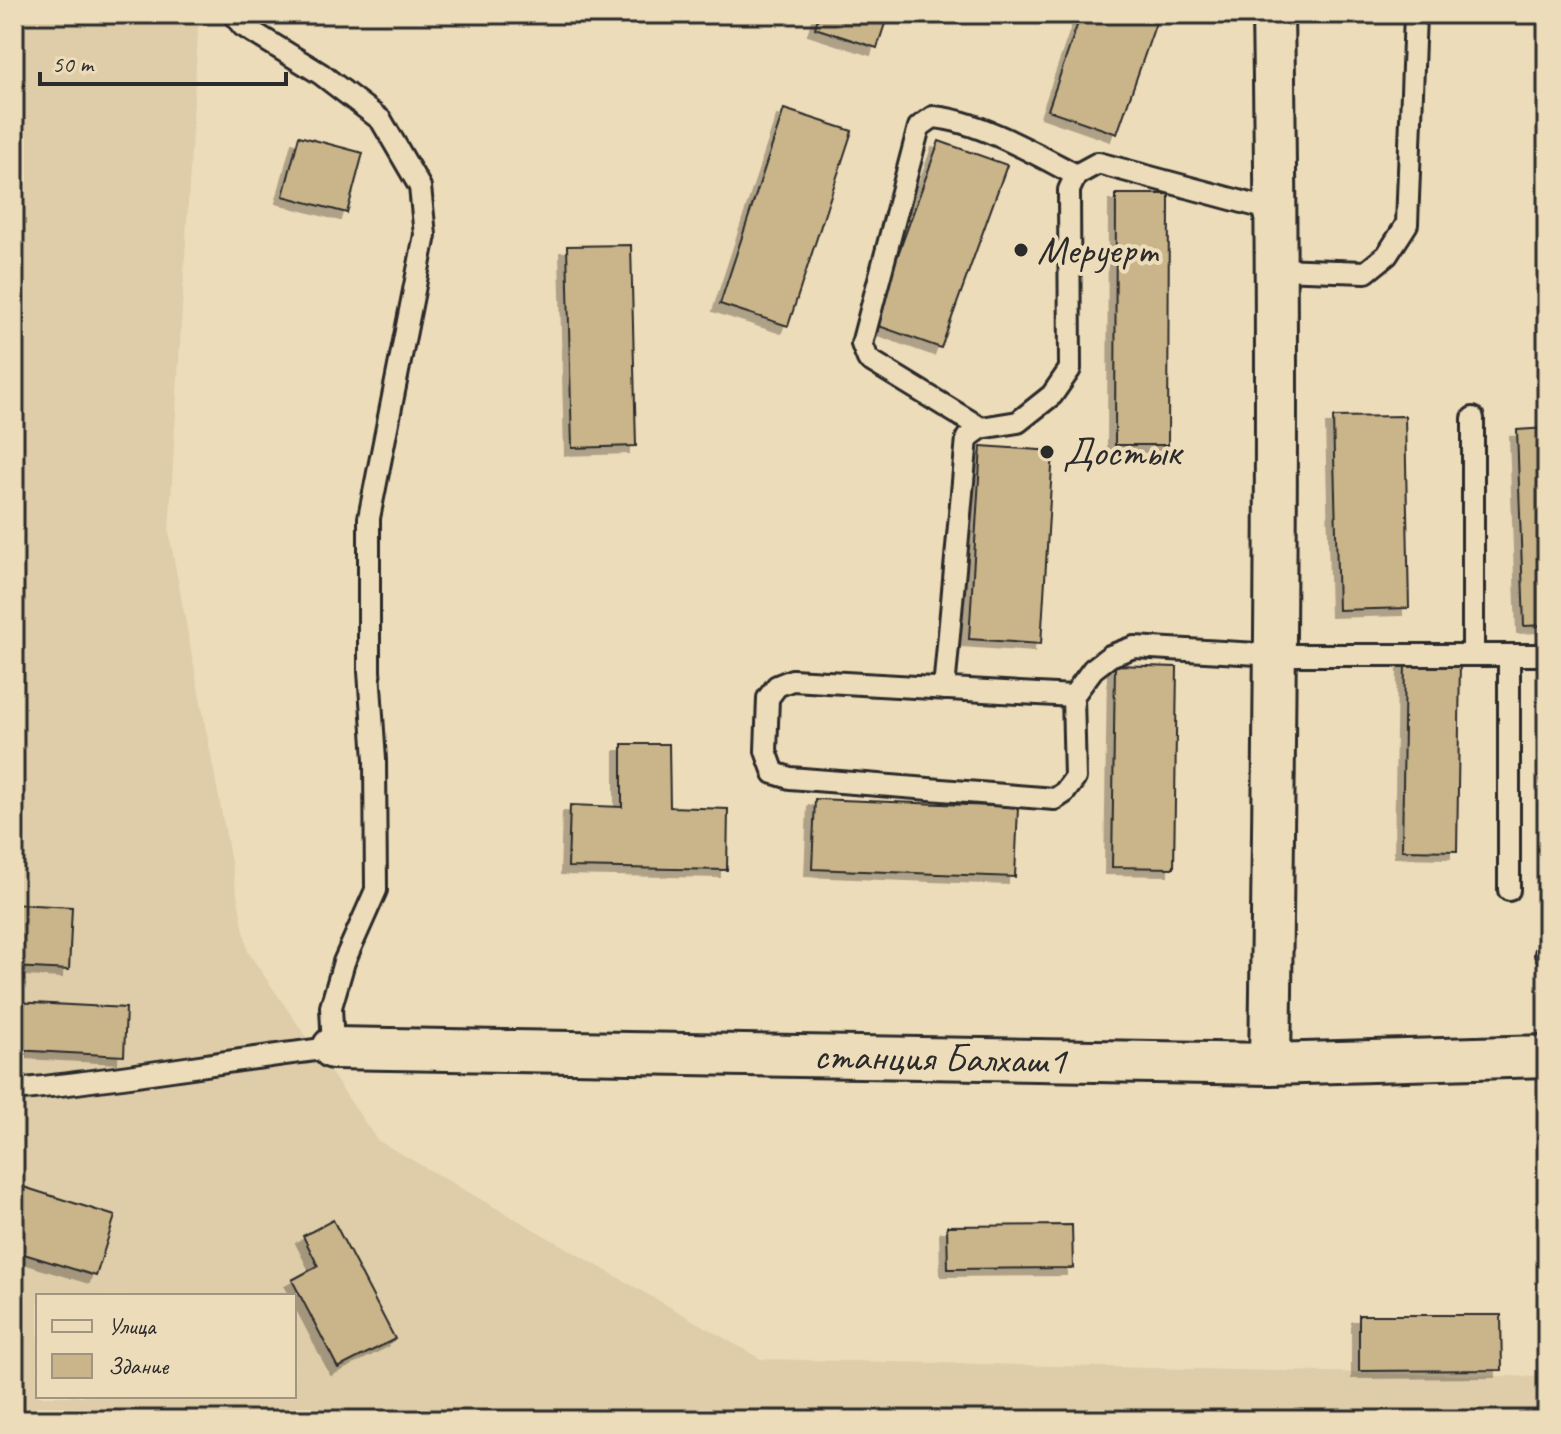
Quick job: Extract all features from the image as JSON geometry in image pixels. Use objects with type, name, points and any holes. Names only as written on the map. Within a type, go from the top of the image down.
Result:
[{"type":"street","points":[[1270,1064],[1276,655],[1273,14]]},
{"type":"street","name":"станция Балхаш1","points":[[333,1048],[1270,1064],[1547,1056]]},
{"type":"lane","points":[[14,1090],[93,1083],[233,1059],[333,1048],[331,1007],[335,992],[344,962],[376,890],[375,760],[369,671],[369,518],[425,235],[420,187],[381,120],[321,74],[243,26],[233,14]]},
{"type":"lane","points":[[1276,269],[1366,272],[1387,255],[1407,224],[1415,14]]},
{"type":"lane","points":[[981,428],[868,359],[862,344],[919,127],[933,117],[951,118],[1076,175]]},
{"type":"lane","points":[[944,689],[967,438],[981,428],[1018,422],[1052,395],[1070,369],[1069,190],[1076,175],[1098,163],[1276,211]]},
{"type":"lane","points":[[1473,418],[1473,655]]},
{"type":"lane","points":[[1073,696],[792,680],[777,686],[768,698],[766,751],[774,773],[790,778],[1055,799],[1075,778],[1073,696],[1093,669],[1110,656],[1134,647],[1276,655],[1547,655]]},
{"type":"lane","points":[[1509,655],[1509,890]]},
{"type":"shaded area","points":[[14,14],[199,14],[169,533],[248,952],[377,1140],[761,1359],[1547,1377],[1547,1420],[14,1420]]},
{"type":"building","points":[[819,14],[888,14],[877,48],[815,28]]},
{"type":"building","points":[[1081,14],[1159,14],[1117,134],[1048,110]]},
{"type":"building","points":[[784,109],[852,131],[788,326],[720,304]]},
{"type":"building","points":[[299,136],[363,153],[347,213],[283,196]]},
{"type":"building","points":[[939,141],[1007,165],[941,348],[873,324]]},
{"type":"building","points":[[1116,194],[1169,194],[1168,445],[1115,445]]},
{"type":"building","points":[[631,245],[636,446],[572,448],[567,246]]},
{"type":"building","points":[[1405,416],[1409,608],[1338,610],[1333,417]]},
{"type":"building","points":[[1547,428],[1547,625],[1524,626],[1517,430]]},
{"type":"building","points":[[981,446],[1053,451],[1041,644],[969,639]]},
{"type":"building","points":[[1405,661],[1460,662],[1457,851],[1402,850]]},
{"type":"building","points":[[1115,665],[1177,667],[1174,868],[1112,867]]},
{"type":"building","points":[[622,744],[669,744],[670,807],[728,809],[727,870],[568,867],[570,805],[622,807]]},
{"type":"building","points":[[815,799],[1018,807],[1015,877],[812,869]]},
{"type":"building","points":[[14,904],[72,907],[69,970],[14,967]]},
{"type":"building","points":[[14,1002],[126,1008],[124,1056],[14,1050]]},
{"type":"building","points":[[14,1184],[115,1216],[96,1276],[14,1251]]},
{"type":"building","points":[[333,1220],[395,1339],[338,1368],[292,1280],[318,1266],[303,1236]]},
{"type":"building","points":[[1072,1225],[1073,1268],[948,1269],[947,1226]]},
{"type":"building","points":[[1359,1315],[1501,1315],[1502,1370],[1359,1371]]},
{"type":"railway","points":[[14,411],[16,407]]},
{"type":"place","name":"Меруерт","points":[[1021,250]]},
{"type":"place","name":"Достык","points":[[1047,452]]}]
